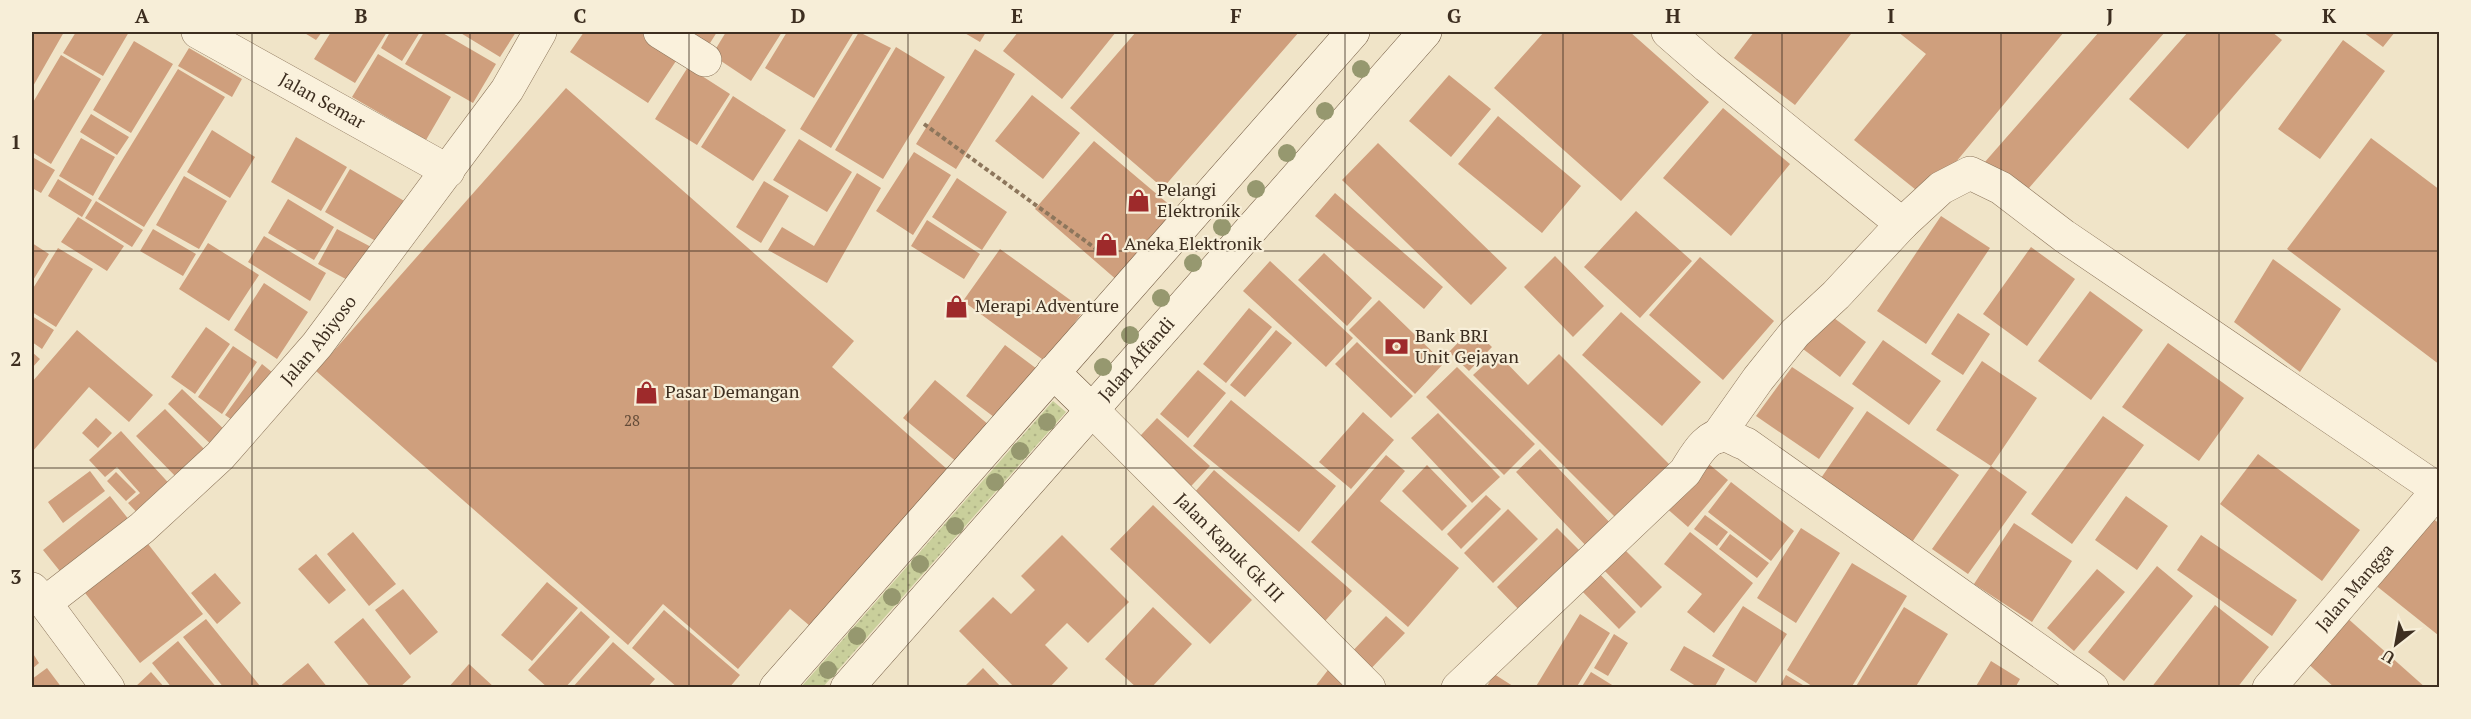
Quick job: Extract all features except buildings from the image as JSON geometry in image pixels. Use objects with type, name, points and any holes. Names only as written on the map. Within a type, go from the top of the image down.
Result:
[{"type":"street","name":"Jalan Semar","points":[[198,32],[448,171]]},
{"type":"street","name":"Jalan Abiyoso","points":[[38,596],[142,528],[220,456],[317,345],[507,90],[540,32]]},
{"type":"street","points":[[660,32],[705,60]]},
{"type":"street","points":[[776,687],[1353,32]]},
{"type":"street","name":"Jalan Affandi","points":[[847,687],[1425,32]]},
{"type":"street","points":[[1668,32],[1902,224]]},
{"type":"street","points":[[1717,437],[1758,379],[1795,333],[1836,295],[1902,224],[1941,188],[1970,173],[2001,188],[2064,236],[2439,490]]},
{"type":"street","name":"Jalan Kapuk Gk III","points":[[1053,372],[1369,687]]},
{"type":"street","points":[[1458,687],[1685,472],[1702,446],[1717,437],[1726,435],[1746,444],[2092,687]]},
{"type":"street","name":"Jalan Mangga","points":[[2269,687],[2439,490]]},
{"type":"street","points":[[38,596],[108,687]]},
{"type":"path","points":[[924,124],[1136,278]]},
{"type":"green space","points":[[1053,401],[1066,412],[823,687],[801,687]]},
{"type":"place","name":"Pelangi Elektronik","points":[[1139,200]]},
{"type":"place","name":"Aneka Elektronik","points":[[1106,244]]},
{"type":"place","name":"Merapi Adventure","points":[[957,306]]},
{"type":"place","name":"Bank BRI Unit Gejayan","points":[[1397,346]]},
{"type":"place","name":"Pasar Demangan","points":[[647,392]]}]
